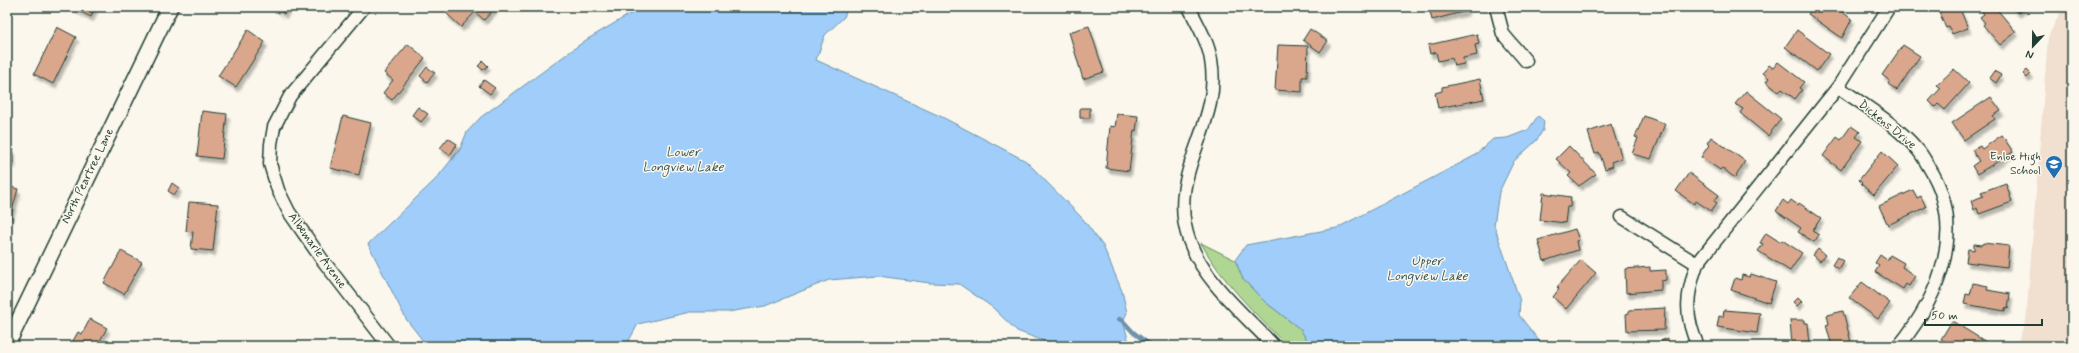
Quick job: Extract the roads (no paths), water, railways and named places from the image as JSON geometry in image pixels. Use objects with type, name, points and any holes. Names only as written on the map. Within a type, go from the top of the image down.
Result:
[{"type":"street","name":"North Peartree Lane","points":[[7,345],[170,7]]},
{"type":"street","name":"Albemarle Avenue","points":[[364,7],[287,101],[274,127],[270,164],[278,190],[288,212],[390,346]]},
{"type":"street","points":[[1188,7],[1208,47],[1213,81],[1209,110],[1188,169],[1184,186],[1183,214],[1185,226],[1195,253],[1214,282],[1274,346]]},
{"type":"street","points":[[1496,7],[1503,34],[1526,61]]},
{"type":"street","points":[[1698,346],[1692,332],[1688,301],[1690,284],[1697,264],[1838,87],[1889,7]]},
{"type":"street","name":"Dickens Drive","points":[[1838,87],[1898,131],[1918,149],[1934,176],[1942,195],[1947,219],[1944,264],[1936,288],[1922,314],[1899,346]]},
{"type":"street","points":[[1622,216],[1697,264]]},
{"type":"water","name":"Lower Longview Lake","points":[[642,7],[848,7],[844,17],[825,35],[816,60],[942,117],[1026,161],[1083,219],[1103,246],[1122,291],[1127,313],[1123,321],[1130,346],[1057,346],[1017,331],[992,307],[959,284],[930,283],[878,276],[829,280],[765,306],[728,312],[690,312],[638,324],[626,346],[427,346],[406,319],[368,244],[436,179],[460,149],[467,132],[481,117],[586,40]]},
{"type":"water","name":"Upper Longview Lake","points":[[1538,116],[1544,121],[1543,130],[1536,141],[1514,161],[1499,192],[1494,225],[1520,301],[1519,315],[1543,346],[1311,346],[1300,329],[1264,301],[1243,279],[1235,260],[1246,245],[1337,228],[1474,156],[1493,139],[1507,138],[1528,130]]},
{"type":"waterway","points":[[1119,319],[1151,346]]},
{"type":"place","name":"Enloe High School","points":[[2054,179]]}]
